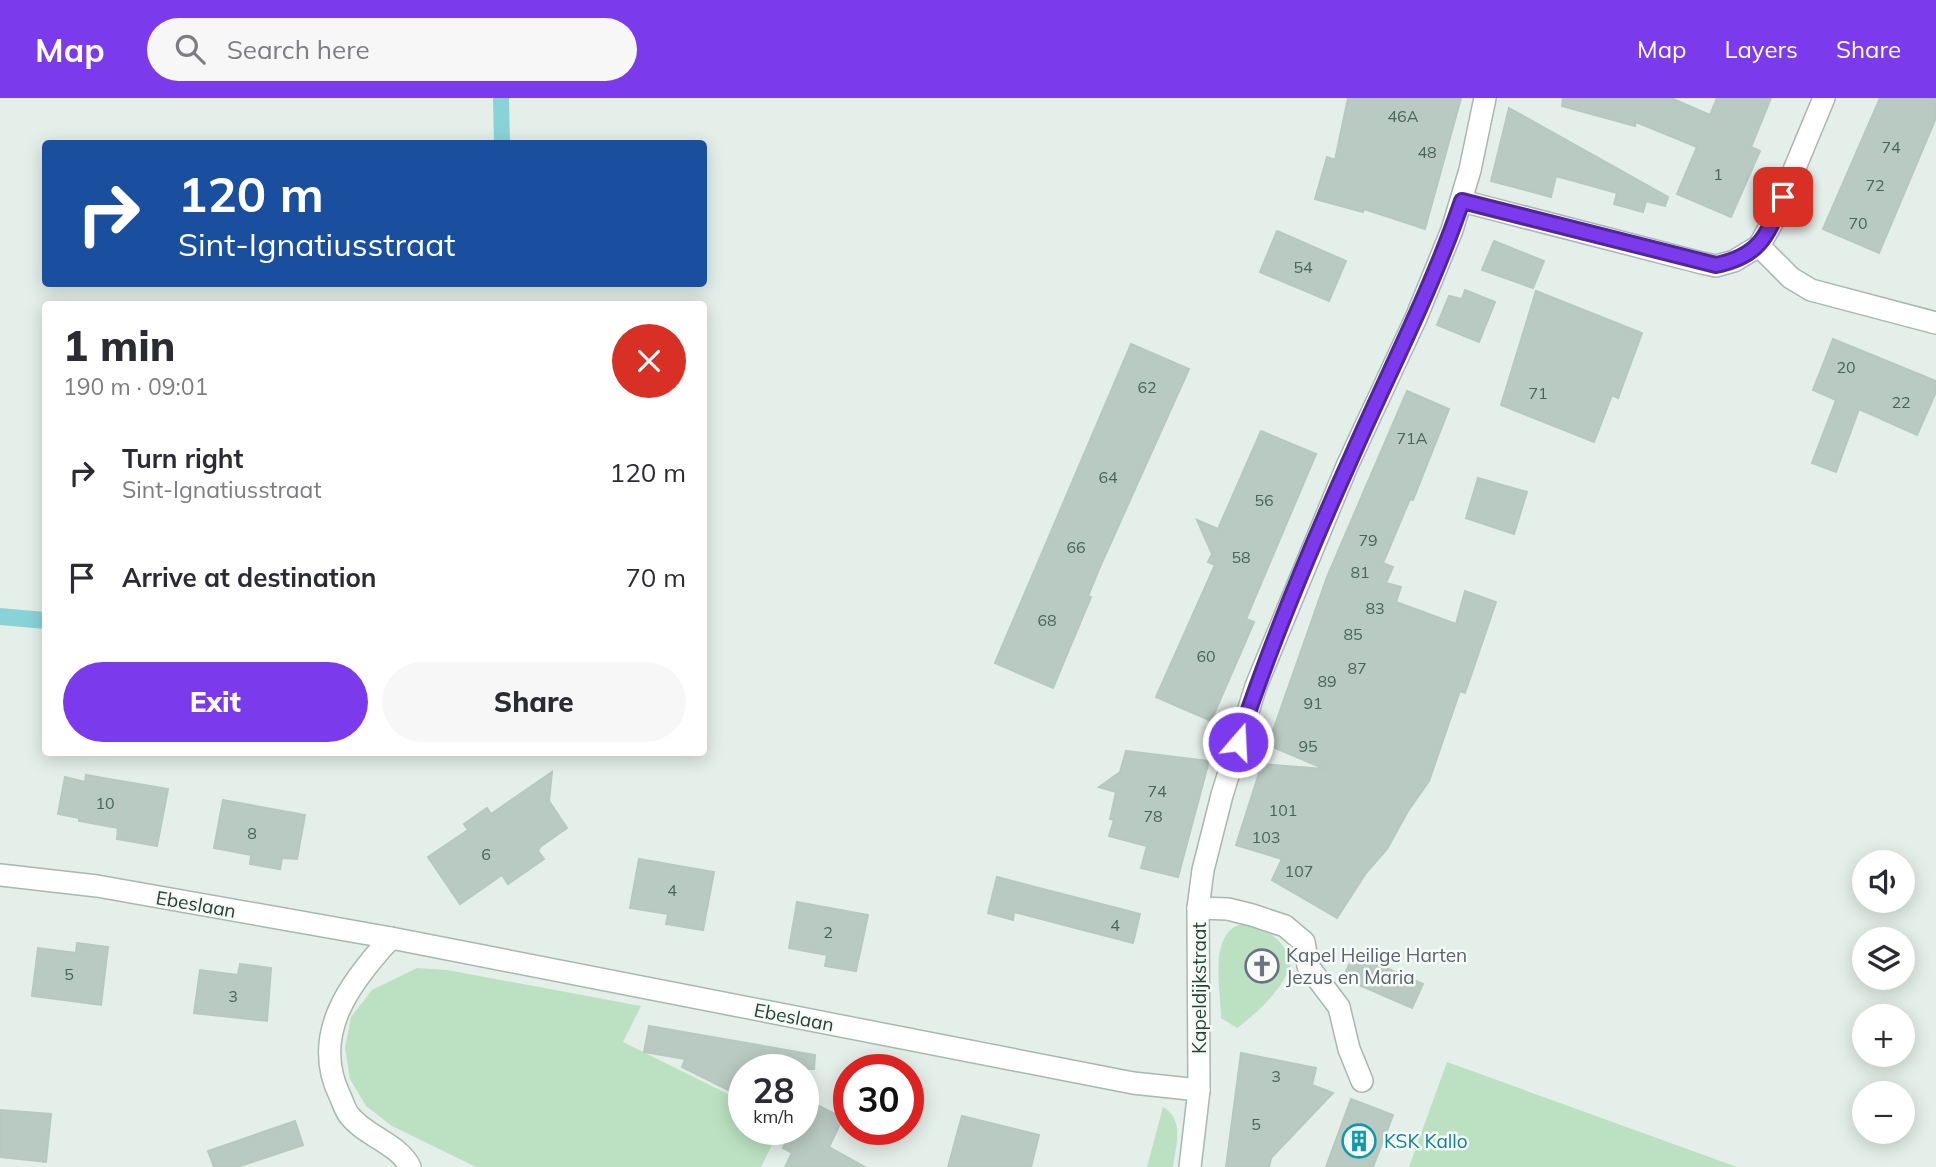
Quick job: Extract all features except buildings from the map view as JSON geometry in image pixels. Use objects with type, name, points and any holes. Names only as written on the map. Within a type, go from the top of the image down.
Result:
[{"type":"street","points":[[1198,908],[1203,870],[1256,686],[1347,466],[1416,318],[1462,201],[1485,98]]},
{"type":"street","points":[[1462,201],[1716,265],[1734,261],[1759,246],[1772,223],[1824,98]]},
{"type":"street","points":[[1759,246],[1791,278],[1811,290],[1936,323]]},
{"type":"street","name":"Ebeslaan","points":[[0,875],[97,886],[391,938],[1133,1083],[1199,1090]]},
{"type":"street","name":"Kapeldijkstraat","points":[[1190,1167],[1199,1090],[1198,908],[1228,909],[1252,915],[1285,926],[1304,943],[1308,966],[1339,1007],[1349,1049],[1362,1081]]},
{"type":"street","points":[[391,938],[365,965],[344,997],[328,1045],[332,1081],[349,1115],[376,1139],[404,1154],[410,1167]]},
{"type":"green space","points":[[1249,923],[1275,937],[1292,961],[1284,980],[1270,998],[1237,1028],[1221,1018],[1219,960],[1226,934],[1235,926]]},
{"type":"green space","points":[[417,968],[447,970],[641,1006],[623,1042],[728,1094],[728,1145],[772,1145],[761,1167],[476,1167],[392,1126],[366,1106],[350,1079],[345,1048],[351,1017],[372,990]]},
{"type":"green space","points":[[1447,1062],[1737,1167],[1409,1167]]},
{"type":"green space","points":[[1163,1107],[1170,1112],[1177,1126],[1173,1167],[1147,1167]]},
{"type":"water","points":[[493,98],[509,98],[510,140],[494,140]]},
{"type":"water","points":[[0,608],[42,612],[42,629],[0,625]]},
{"type":"place","name":"Kapel Heilige Harten Jezus en Maria","points":[[1262,966]]},
{"type":"place","name":"KSK Kallo","points":[[1359,1141]]},
{"type":"route","points":[[1238,742],[1256,686],[1347,466],[1416,318],[1462,201],[1716,265],[1734,261],[1759,246],[1783,197]]}]
